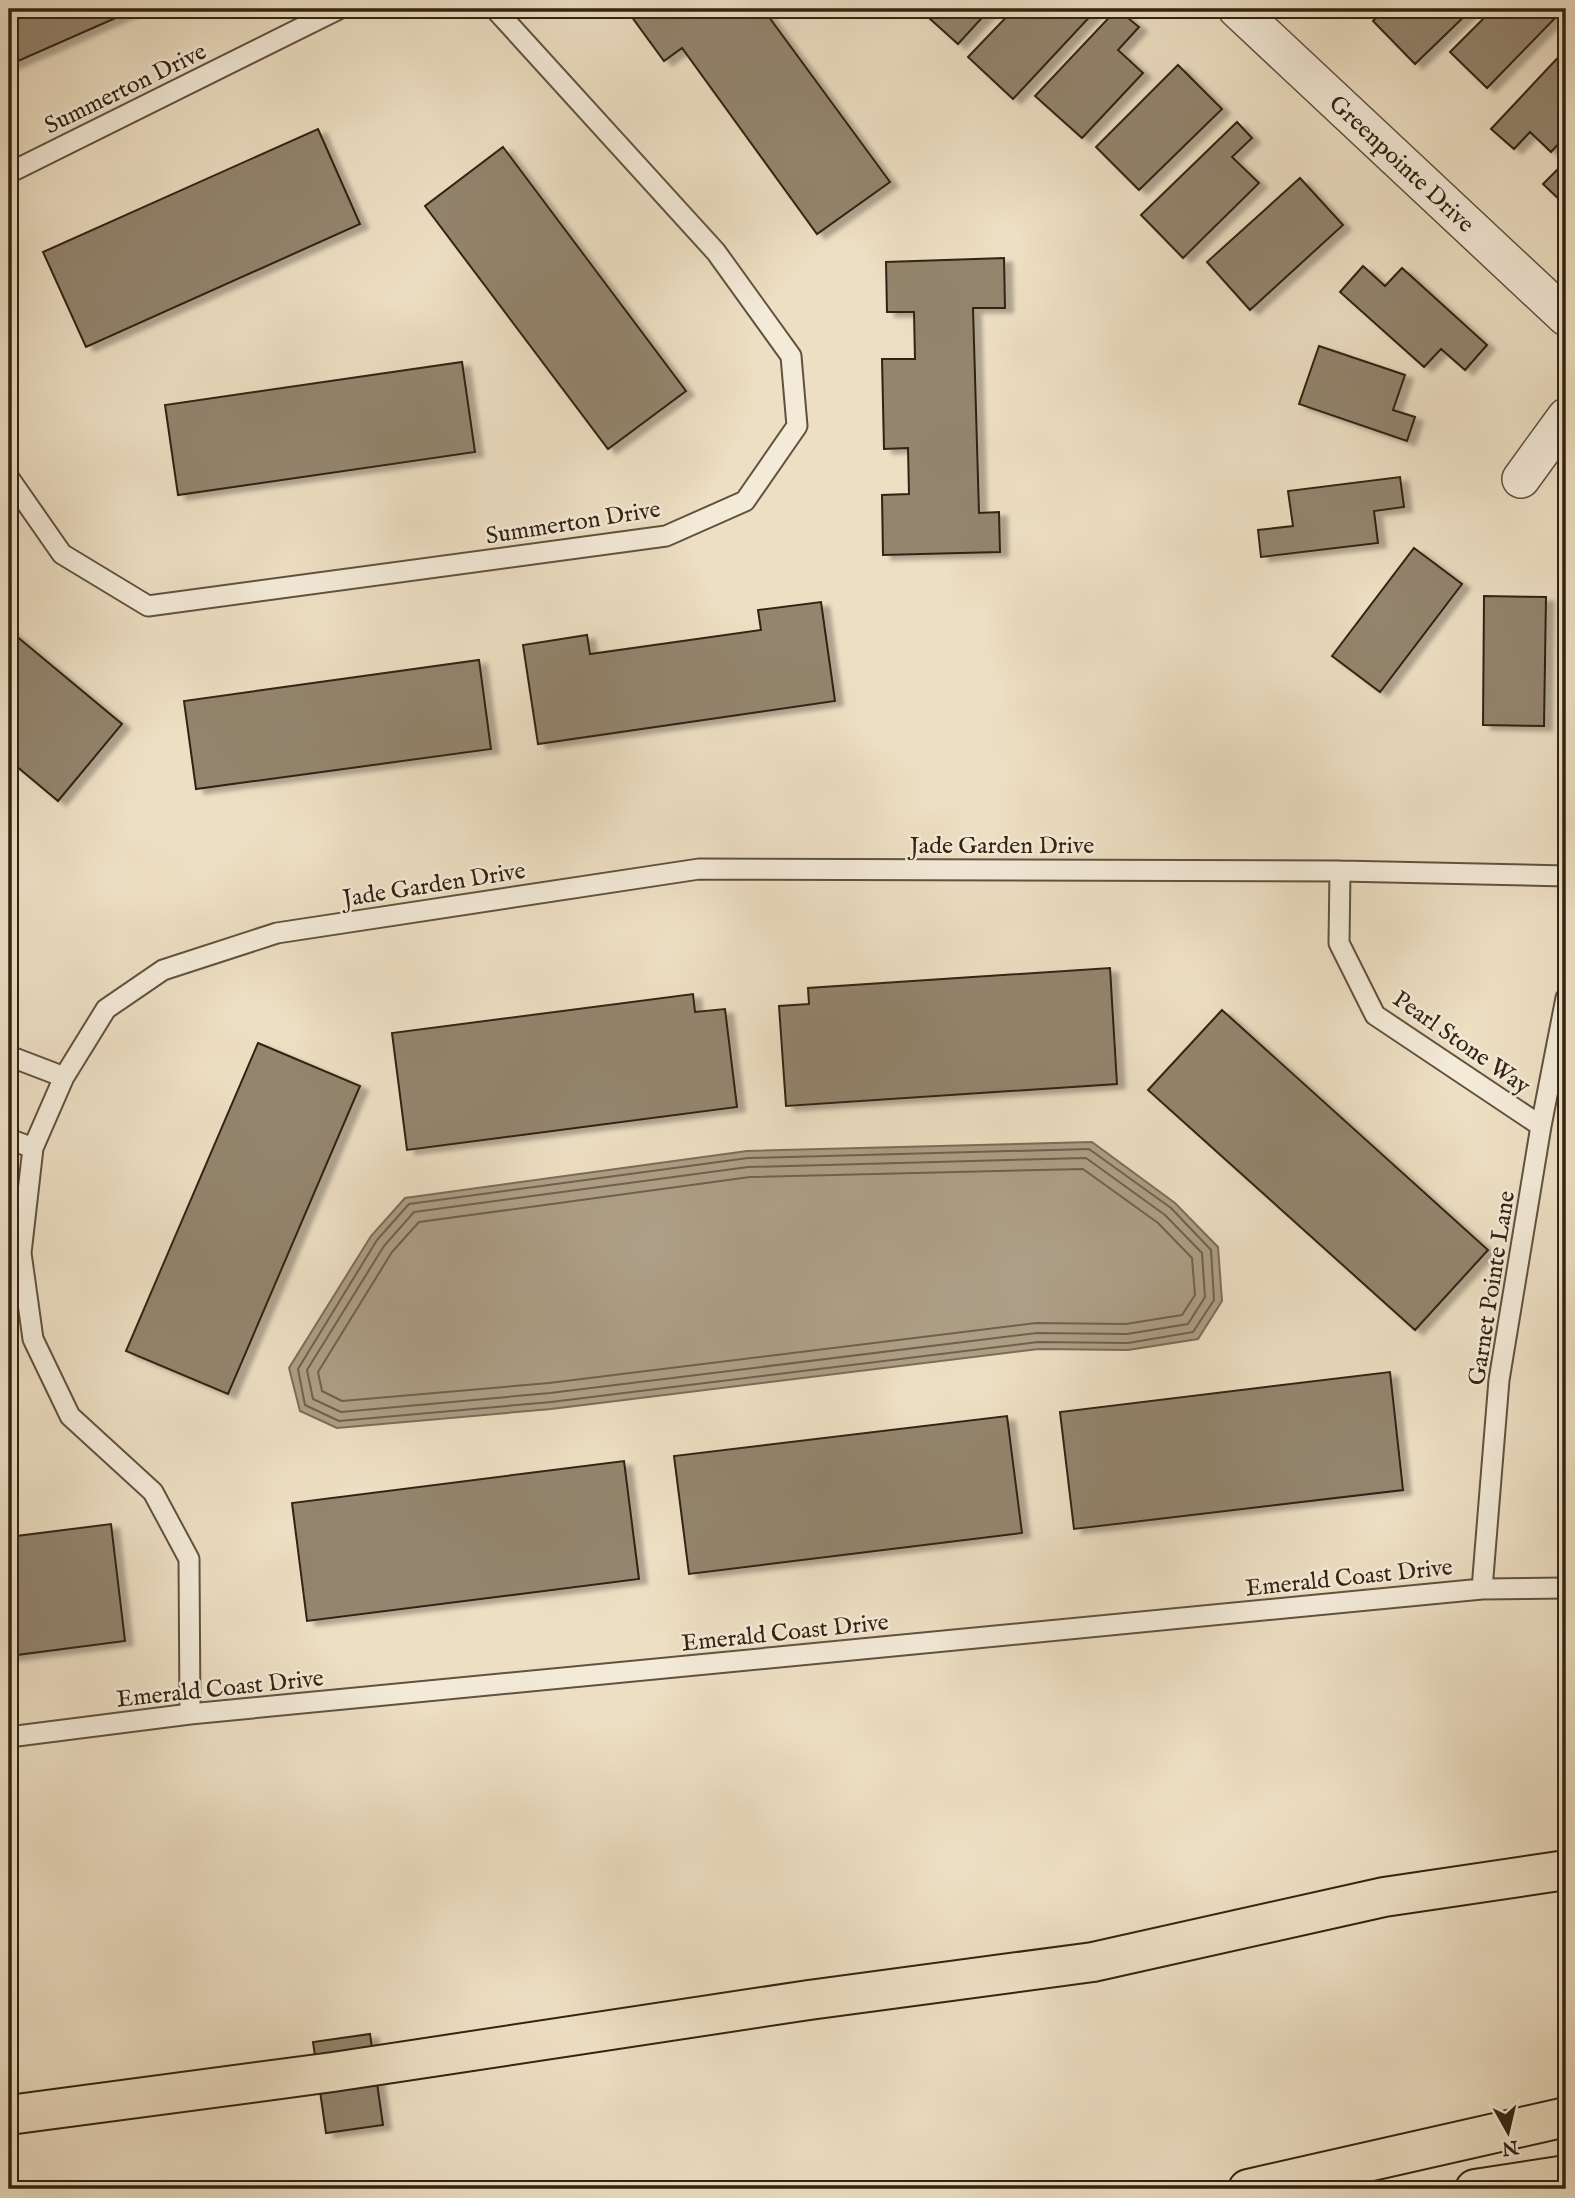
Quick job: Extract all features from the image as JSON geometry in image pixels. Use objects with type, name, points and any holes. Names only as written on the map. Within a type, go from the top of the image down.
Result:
[{"type":"highway","points":[[9,2115],[319,2074],[809,2000],[1093,1962],[1384,1897],[1566,1870]]},
{"type":"highway","points":[[1248,2189],[1566,2117]]},
{"type":"highway","points":[[1475,2189],[1566,2175]]},
{"type":"street","name":"Greenpointe Drive","points":[[1237,9],[1566,317]]},
{"type":"street","points":[[1521,478],[1566,417]]},
{"type":"lane","name":"Summerton Drive","points":[[9,173],[339,9]]},
{"type":"lane","name":"Summerton Drive","points":[[9,478],[62,554],[148,606],[666,536],[745,502],[797,426],[791,356],[716,252],[495,9]]},
{"type":"lane","name":"Jade Garden Drive","points":[[190,1714],[189,1559],[153,1492],[70,1416],[33,1339],[21,1253],[33,1148],[64,1077],[106,1009],[163,970],[277,933],[699,869],[1340,871],[1566,876]]},
{"type":"lane","name":"Pearl Stone Way","points":[[1340,871],[1339,943],[1376,1016],[1541,1126]]},
{"type":"lane","name":"Garnet Pointe Lane","points":[[1482,1589],[1499,1380],[1541,1126],[1566,998]]},
{"type":"lane","points":[[9,1056],[64,1077]]},
{"type":"lane","points":[[9,1139],[33,1148]]},
{"type":"lane","name":"Emerald Coast Drive","points":[[9,1737],[190,1714],[1482,1589],[1566,1588]]},
{"type":"water","points":[[1092,1142],[1175,1203],[1218,1247],[1222,1301],[1198,1339],[1128,1350],[1039,1349],[551,1409],[337,1428],[300,1411],[289,1368],[371,1236],[405,1198],[747,1151]]},
{"type":"building","points":[[9,9],[136,9],[9,65]]},
{"type":"building","points":[[626,9],[763,9],[890,182],[817,234],[682,48],[664,61]]},
{"type":"building","points":[[919,9],[990,9],[958,44]]},
{"type":"building","points":[[1014,9],[1097,9],[1013,99],[968,57]]},
{"type":"building","points":[[1117,9],[1139,27],[1118,50],[1143,73],[1082,138],[1035,96]]},
{"type":"building","points":[[1385,9],[1472,9],[1415,64],[1373,21]]},
{"type":"building","points":[[1493,9],[1556,9],[1560,13],[1487,88],[1450,52]]},
{"type":"building","points":[[1566,49],[1566,136],[1551,152],[1530,132],[1514,149],[1491,129]]},
{"type":"building","points":[[1178,65],[1222,109],[1139,190],[1096,147]]},
{"type":"building","points":[[1237,122],[1252,138],[1232,157],[1259,183],[1183,258],[1141,215]]},
{"type":"building","points":[[318,129],[360,224],[86,347],[43,252]]},
{"type":"building","points":[[503,147],[686,391],[608,449],[425,206]]},
{"type":"building","points":[[1566,161],[1566,206],[1543,184]]},
{"type":"building","points":[[1300,178],[1343,225],[1250,310],[1207,262]]},
{"type":"building","points":[[1004,258],[1005,308],[973,308],[979,513],[999,512],[1000,552],[883,555],[882,495],[909,494],[908,448],[884,449],[882,359],[915,359],[914,312],[887,312],[886,262]]},
{"type":"building","points":[[1363,266],[1385,286],[1402,268],[1487,345],[1465,370],[1441,349],[1424,367],[1340,292]]},
{"type":"building","points":[[1319,346],[1405,375],[1393,410],[1415,417],[1407,441],[1299,404]]},
{"type":"building","points":[[462,362],[475,452],[178,495],[165,405]]},
{"type":"building","points":[[1400,477],[1404,507],[1374,511],[1378,543],[1261,557],[1258,530],[1293,526],[1288,491]]},
{"type":"building","points":[[1414,548],[1462,584],[1380,692],[1332,656]]},
{"type":"building","points":[[1484,596],[1546,597],[1544,726],[1483,725]]},
{"type":"building","points":[[821,602],[835,701],[538,744],[523,645],[587,635],[590,654],[761,630],[758,610]]},
{"type":"building","points":[[9,630],[122,724],[58,801],[9,760]]},
{"type":"building","points":[[479,660],[491,749],[196,789],[184,701]]},
{"type":"building","points":[[1110,968],[1117,1084],[786,1106],[779,1006],[809,1004],[808,988]]},
{"type":"building","points":[[693,994],[695,1012],[725,1009],[737,1107],[407,1150],[392,1033]]},
{"type":"building","points":[[1222,1010],[1488,1250],[1415,1330],[1148,1090]]},
{"type":"building","points":[[258,1043],[360,1086],[228,1394],[126,1351]]},
{"type":"building","points":[[1390,1372],[1403,1490],[1074,1529],[1060,1412]]},
{"type":"building","points":[[1007,1416],[1022,1533],[689,1574],[674,1456]]},
{"type":"building","points":[[624,1461],[639,1579],[307,1621],[292,1503]]},
{"type":"building","points":[[111,1524],[125,1641],[9,1656],[9,1537]]},
{"type":"building","points":[[370,2034],[383,2125],[326,2133],[313,2042]]}]
